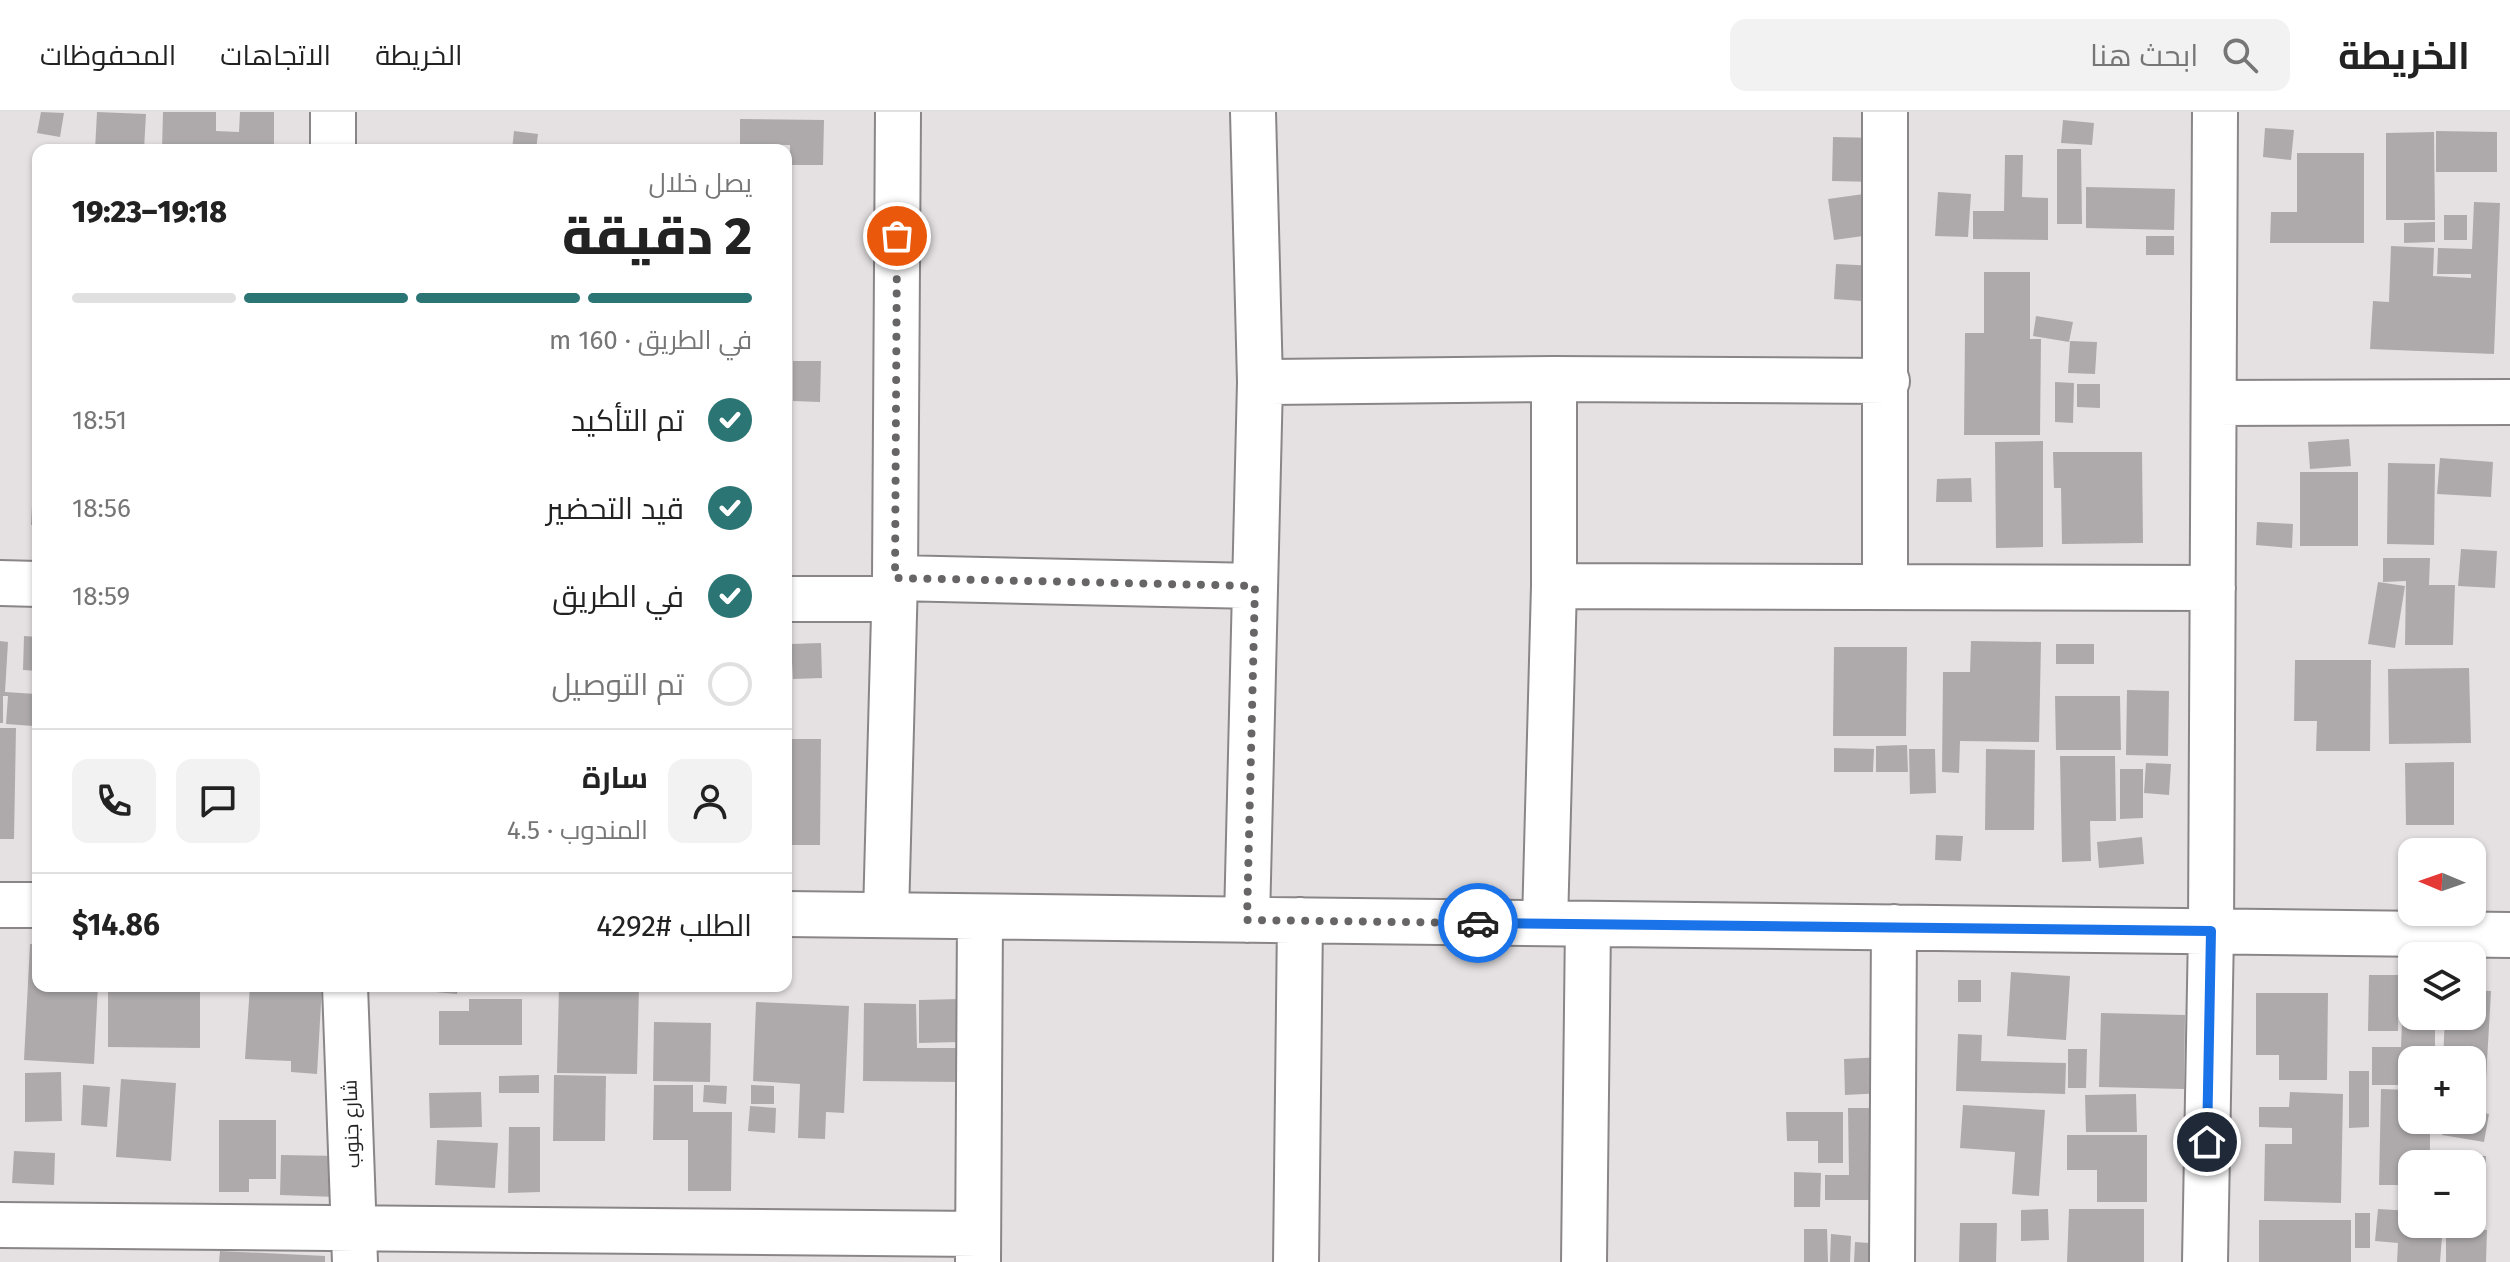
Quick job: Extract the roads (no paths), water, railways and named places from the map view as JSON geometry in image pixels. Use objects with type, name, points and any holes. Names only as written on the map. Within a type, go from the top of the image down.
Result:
[{"type":"street","points":[[333,112],[333,144]]},
{"type":"street","points":[[886,915],[895,588],[898,112]]},
{"type":"street","points":[[1247,920],[1260,382],[1253,112]]},
{"type":"street","points":[[1885,112],[1885,587]]},
{"type":"street","points":[[2205,1262],[2211,931],[2215,112]]},
{"type":"street","points":[[1260,382],[1554,379],[1887,381]]},
{"type":"street","points":[[1545,923],[1554,586],[1554,379]]},
{"type":"street","points":[[2214,403],[2510,402]]},
{"type":"street","points":[[0,583],[32,584]]},
{"type":"street","points":[[792,598],[895,588],[1255,586]]},
{"type":"street","points":[[1554,586],[2213,588]]},
{"type":"street","points":[[0,905],[32,905]]},
{"type":"street","points":[[792,914],[2510,935]]},
{"type":"street","points":[[25,1237],[355,1244],[978,1248],[980,917]]},
{"type":"street","points":[[1296,1262],[1300,920]]},
{"type":"street","points":[[1584,1262],[1588,924]]},
{"type":"street","points":[[1892,1262],[1894,927]]},
{"type":"street","name":"شارع جنوب","points":[[345,992],[355,1244]]}]
